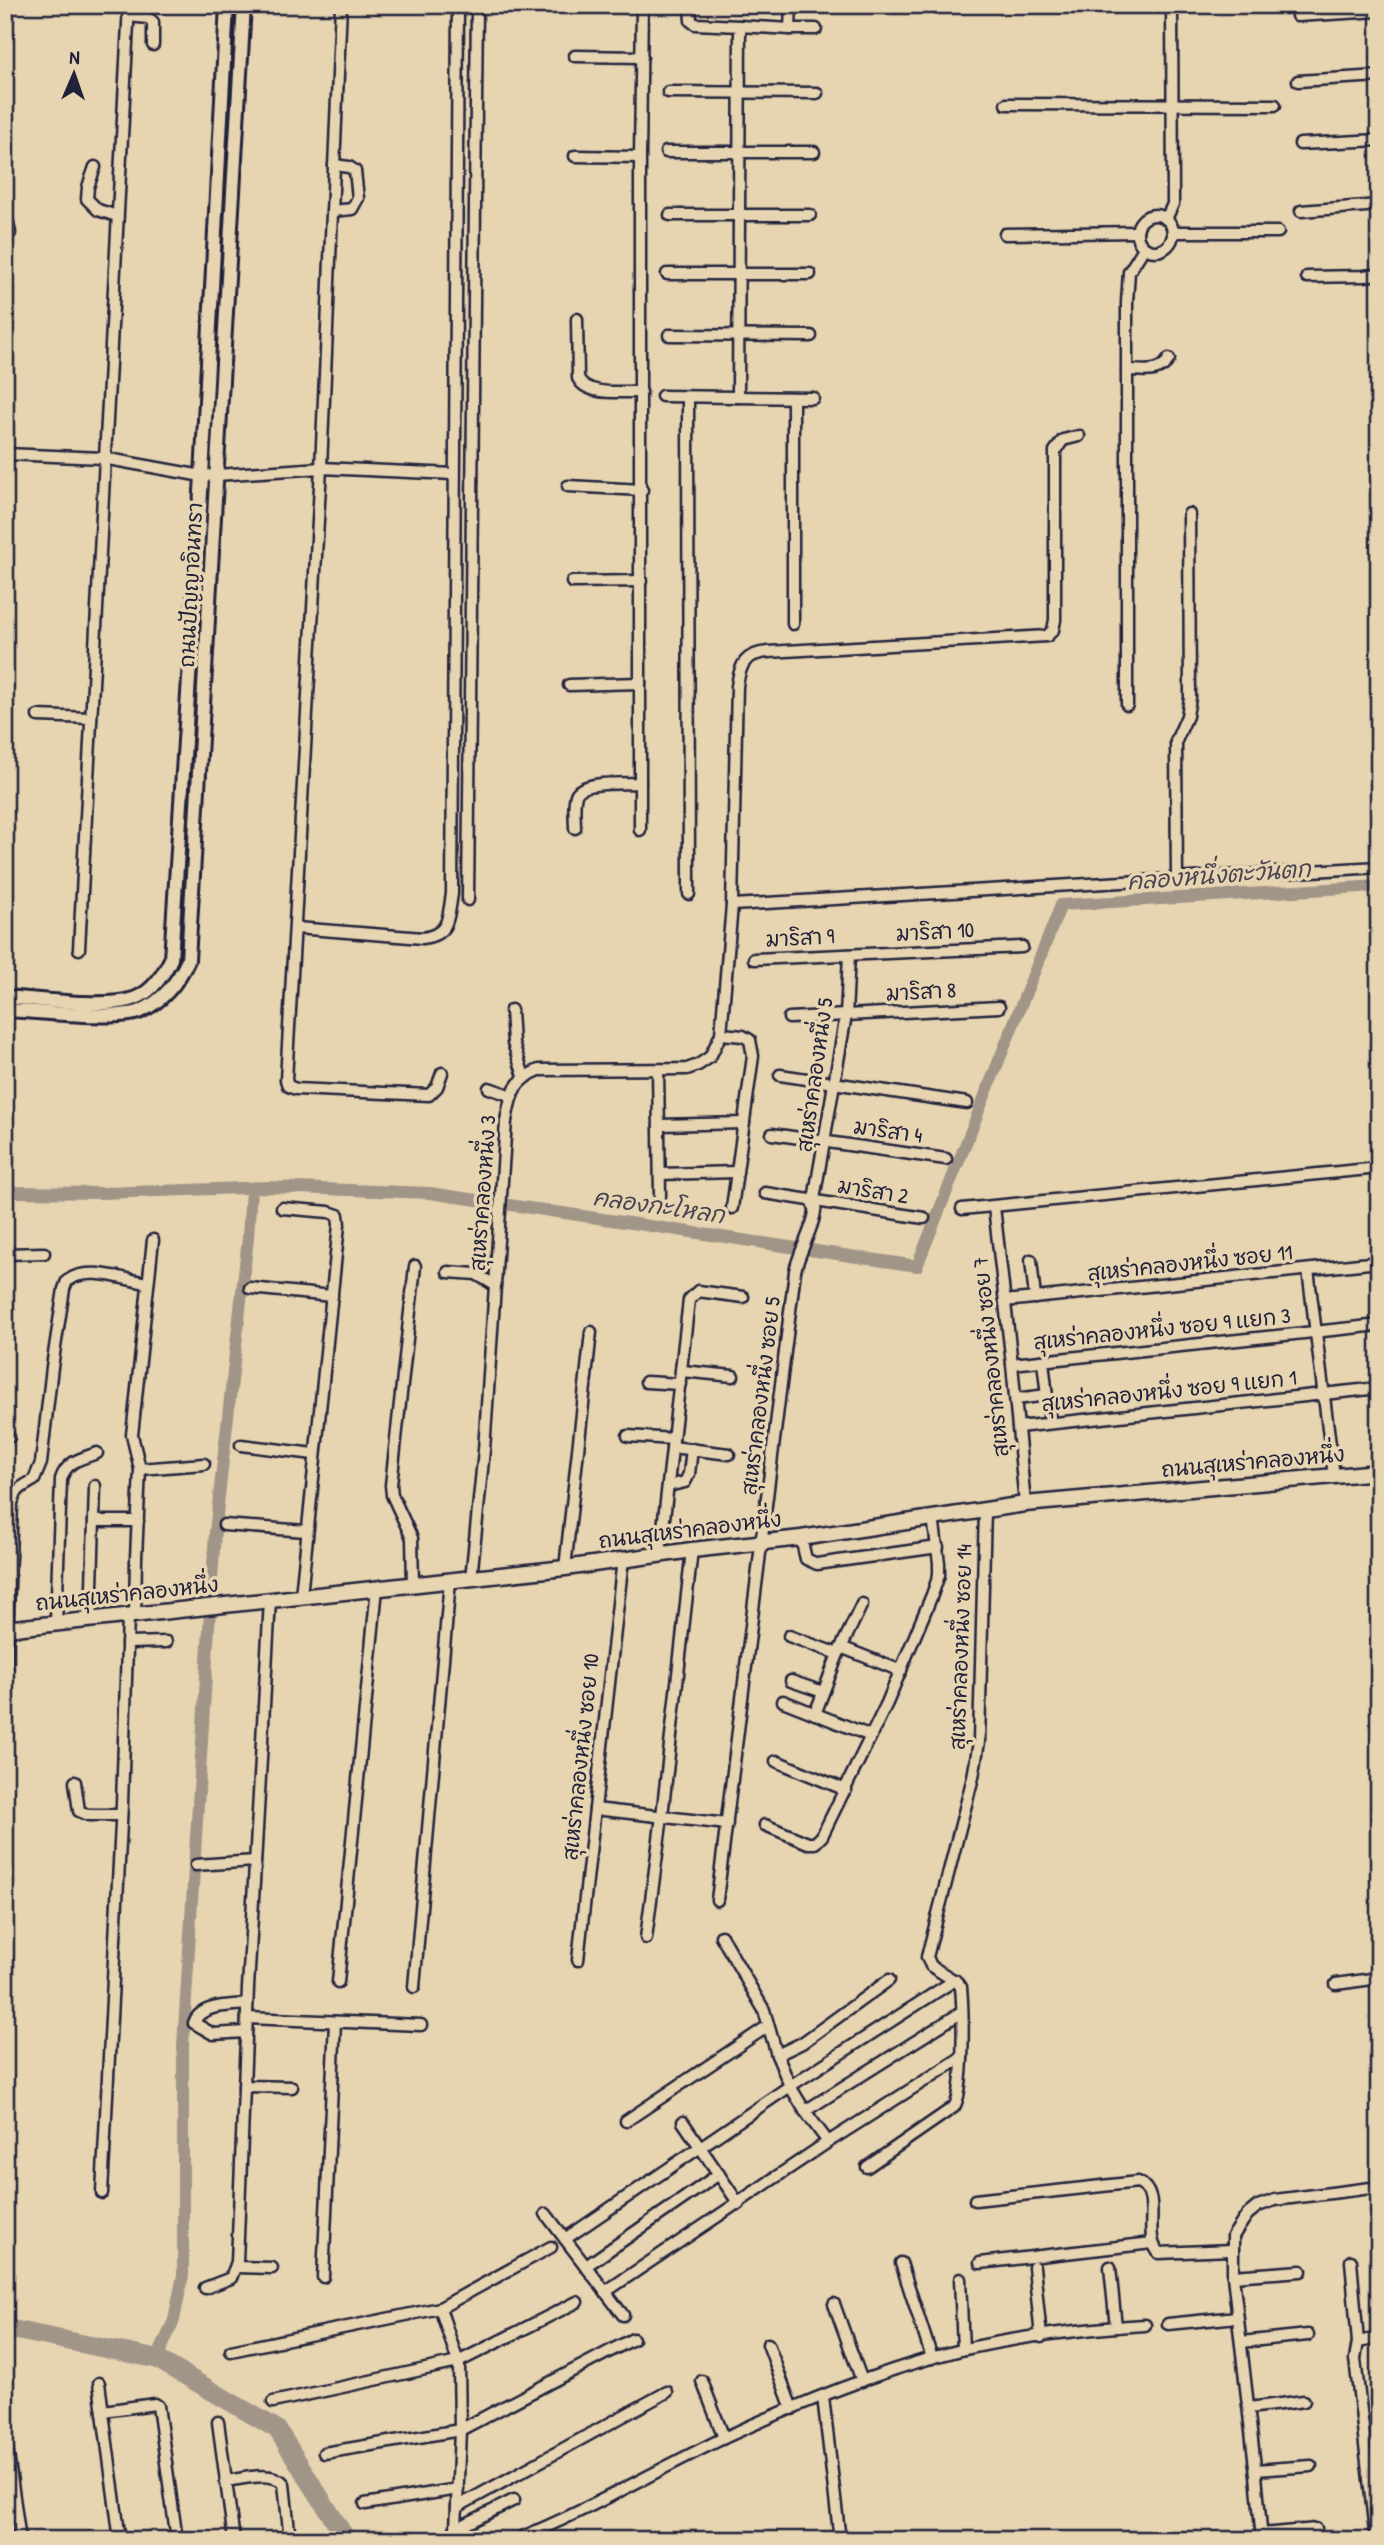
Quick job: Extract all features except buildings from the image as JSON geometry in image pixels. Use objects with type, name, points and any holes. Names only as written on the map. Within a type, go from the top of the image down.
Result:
[{"type":"main road","name":"ถนนสุเหร่าคลองหนึ่ง","points":[[6,1629],[565,1568],[801,1538],[1025,1504],[1379,1472]]},
{"type":"street","name":"ถนนปัญญาอินทรา","points":[[5,997],[97,1002],[133,999],[154,986],[171,959],[202,476],[227,5]]},
{"type":"street","name":"ถนนปัญญาอินทรา","points":[[5,1010],[108,1015],[140,1012],[166,995],[180,978],[188,960],[244,5]]},
{"type":"street","points":[[341,5],[321,468],[286,1080],[288,1086],[296,1090],[429,1095],[437,1087],[442,1073]]},
{"type":"street","points":[[296,928],[423,938],[435,936],[444,928],[452,894],[458,5]]},
{"type":"street","points":[[468,900],[477,5]]},
{"type":"street","points":[[640,830],[642,5]]},
{"type":"street","points":[[690,5],[691,21],[695,24],[816,29]]},
{"type":"street","points":[[790,29],[791,5]]},
{"type":"street","points":[[1166,219],[1173,204],[1172,5]]},
{"type":"street","points":[[79,949],[128,11],[153,22],[153,45]]},
{"type":"street","points":[[1297,16],[1379,11]]},
{"type":"street","points":[[738,397],[740,26]]},
{"type":"street","points":[[575,56],[642,57]]},
{"type":"street","points":[[1298,81],[1379,76]]},
{"type":"street","points":[[668,92],[817,93]]},
{"type":"street","points":[[1006,104],[1275,105]]},
{"type":"street","points":[[1300,144],[1379,140]]},
{"type":"street","points":[[666,152],[814,152]]},
{"type":"street","points":[[575,156],[640,157]]},
{"type":"street","points":[[332,211],[352,209],[358,198],[355,171],[349,167],[334,165]]},
{"type":"street","points":[[95,167],[87,199],[97,210],[117,216]]},
{"type":"street","points":[[1301,211],[1379,205]]},
{"type":"street","points":[[670,215],[810,215]]},
{"type":"street","points":[[1157,215],[1166,219],[1173,232],[1171,240],[1160,251],[1144,248],[1138,241],[1136,232],[1147,217],[1157,215]]},
{"type":"street","points":[[5,240],[10,233],[8,223]]},
{"type":"street","points":[[1004,234],[1136,232]]},
{"type":"street","points":[[1173,232],[1278,232]]},
{"type":"street","points":[[1127,705],[1129,272],[1144,248]]},
{"type":"street","points":[[667,274],[810,274]]},
{"type":"street","points":[[1307,277],[1379,274]]},
{"type":"street","points":[[577,320],[578,378],[581,385],[600,391],[641,392]]},
{"type":"street","points":[[669,335],[811,336]]},
{"type":"street","points":[[1127,370],[1163,368],[1169,359]]},
{"type":"street","points":[[662,396],[813,398]]},
{"type":"street","points":[[688,397],[689,894]]},
{"type":"street","points":[[793,398],[793,624]]},
{"type":"street","points":[[511,1010],[513,1042],[524,1076],[539,1070],[687,1069],[710,1057],[721,1034],[732,905],[737,686],[741,664],[751,655],[768,652],[1047,636],[1053,630],[1055,620],[1055,451],[1063,440],[1079,436]]},
{"type":"street","points":[[5,454],[103,458],[202,476],[321,468],[454,474]]},
{"type":"street","points":[[454,462],[473,463]]},
{"type":"street","points":[[568,486],[642,490]]},
{"type":"street","points":[[454,492],[473,492]]},
{"type":"street","points":[[1177,880],[1176,741],[1187,716],[1190,698],[1189,514]]},
{"type":"street","points":[[572,582],[641,581]]},
{"type":"street","points":[[569,685],[640,683]]},
{"type":"street","points":[[38,716],[90,718]]},
{"type":"street","points":[[575,828],[576,795],[580,788],[589,785],[640,783]]},
{"type":"street","points":[[732,905],[1379,867]]},
{"type":"street","name":"มาริสา 10","points":[[849,955],[1022,947]]},
{"type":"street","name":"มาริสา 9","points":[[754,959],[849,955]]},
{"type":"street","name":"สุเหร่าคลองหนึ่ง 5","points":[[799,1255],[817,1209],[815,1201],[846,1015],[849,955]]},
{"type":"street","name":"มาริสา 8","points":[[789,1018],[999,1007]]},
{"type":"street","points":[[721,1034],[743,1036],[751,1040],[753,1046],[732,1208]]},
{"type":"street","points":[[658,1070],[660,1196]]},
{"type":"street","points":[[780,1075],[967,1103]]},
{"type":"street","name":"สุเหร่าคลองหนึ่ง 3","points":[[471,1578],[484,1450],[506,1121],[516,1085],[524,1076]]},
{"type":"street","points":[[488,1088],[512,1096]]},
{"type":"street","points":[[659,1125],[744,1123]]},
{"type":"street","name":"มาริสา 4","points":[[772,1134],[946,1159]]},
{"type":"street","points":[[962,1209],[1379,1168]]},
{"type":"street","points":[[660,1174],[737,1172]]},
{"type":"street","name":"มาริสา 2","points":[[765,1194],[924,1219]]},
{"type":"street","name":"สุเหร่าคลองหนึ่ง ซอย 7","points":[[994,1206],[1013,1364],[1025,1504]]},
{"type":"street","points":[[282,1208],[329,1212],[338,1215],[339,1225],[301,1596]]},
{"type":"street","points":[[102,2193],[127,1643],[132,1615],[138,1521],[140,1469],[132,1435],[153,1240]]},
{"type":"street","points":[[5,1254],[44,1253]]},
{"type":"street","name":"สุเหร่าคลองหนึ่ง ซอย 5","points":[[716,1900],[799,1255]]},
{"type":"street","points":[[1031,1260],[1035,1298]]},
{"type":"street","name":"สุเหร่าคลองหนึ่ง ซอย 11","points":[[1004,1301],[1379,1262]]},
{"type":"street","points":[[412,1584],[412,1538],[390,1485],[415,1266]]},
{"type":"street","points":[[1308,1270],[1334,1476]]},
{"type":"street","points":[[448,1272],[476,1274],[495,1285]]},
{"type":"street","points":[[5,1694],[12,1504],[14,1494],[34,1480],[41,1463],[52,1367],[67,1281],[74,1276],[96,1274],[148,1283]]},
{"type":"street","points":[[250,1288],[332,1296]]},
{"type":"street","points":[[660,1555],[689,1300],[698,1291],[743,1297]]},
{"type":"street","name":"สุเหร่าคลองหนึ่ง ซอย 9 แยก 3","points":[[1013,1364],[1379,1325]]},
{"type":"street","points":[[565,1568],[591,1332]]},
{"type":"street","points":[[1043,1361],[1050,1423]]},
{"type":"street","points":[[681,1371],[733,1376]]},
{"type":"street","points":[[646,1382],[680,1384]]},
{"type":"street","name":"สุเหร่าคลองหนึ่ง ซอย 9 แยก 1","points":[[1018,1427],[1379,1388]]},
{"type":"street","points":[[1016,1399],[1046,1395]]},
{"type":"street","points":[[628,1436],[729,1454]]},
{"type":"street","points":[[241,1445],[314,1454]]},
{"type":"street","points":[[668,1486],[685,1482],[689,1474],[692,1449]]},
{"type":"street","points":[[56,1623],[61,1479],[72,1461],[97,1453]]},
{"type":"street","points":[[140,1469],[204,1464]]},
{"type":"street","points":[[91,1620],[95,1486]]},
{"type":"street","name":"สุเหร่าคลองหนึ่ง ซอย 14","points":[[955,1980],[931,1966],[926,1957],[973,1777],[979,1742],[985,1510]]},
{"type":"street","points":[[765,1825],[808,1843],[816,1843],[846,1790],[901,1671],[939,1575],[933,1517]]},
{"type":"street","points":[[94,1521],[138,1521]]},
{"type":"street","points":[[224,1525],[306,1531]]},
{"type":"street","points":[[801,1538],[806,1559],[817,1564],[938,1546]]},
{"type":"street","points":[[646,1938],[691,1550]]},
{"type":"street","name":"สุเหร่าคลองหนึ่ง ซอย 10","points":[[578,1960],[623,1559]]},
{"type":"street","points":[[414,1987],[450,1581]]},
{"type":"street","points":[[338,1982],[377,1588]]},
{"type":"street","points":[[205,2288],[231,2278],[236,2267],[247,2004],[270,1600]]},
{"type":"street","points":[[815,1714],[862,1604]]},
{"type":"street","points":[[789,1636],[901,1671]]},
{"type":"street","points":[[127,1643],[166,1642]]},
{"type":"street","points":[[791,1681],[823,1692]]},
{"type":"street","points":[[783,1702],[872,1736]]},
{"type":"street","points":[[776,1761],[846,1790]]},
{"type":"street","points":[[75,1782],[79,1811],[88,1815],[121,1815]]},
{"type":"street","points":[[595,1809],[726,1824]]},
{"type":"street","points":[[196,1865],[255,1861]]},
{"type":"street","points":[[721,1936],[764,2010],[777,2055],[790,2086],[828,2142]]},
{"type":"street","points":[[1336,1984],[1379,1978]]},
{"type":"street","points":[[777,2055],[802,2043],[889,1980]]},
{"type":"street","points":[[565,2239],[790,2086],[955,1980],[961,1987],[962,2057],[959,2092],[954,2107],[867,2168]]},
{"type":"street","points":[[246,2032],[213,2034],[194,2023],[195,2018],[205,2010],[247,2004]]},
{"type":"street","points":[[805,2111],[962,2012]]},
{"type":"street","points":[[247,2018],[421,2025]]},
{"type":"street","points":[[323,2277],[335,2022]]},
{"type":"street","points":[[626,2121],[768,2026]]},
{"type":"street","points":[[605,2291],[739,2204],[828,2142],[962,2057]]},
{"type":"street","points":[[244,2086],[292,2087]]},
{"type":"street","points":[[683,2122],[739,2204]]},
{"type":"street","points":[[586,2266],[719,2174]]},
{"type":"street","points":[[975,2200],[1138,2182],[1145,2186],[1150,2194],[1152,2243],[1159,2253],[1165,2255],[1231,2250]]},
{"type":"street","points":[[1316,2529],[1261,2537],[1256,2470],[1233,2276],[1233,2236],[1238,2225],[1258,2206],[1275,2200],[1379,2187]]},
{"type":"street","points":[[546,2214],[623,2315]]},
{"type":"street","points":[[980,2263],[1152,2243]]},
{"type":"street","points":[[231,2351],[440,2308],[551,2248]]},
{"type":"street","points":[[1351,2261],[1357,2342],[1355,2359],[1376,2540]]},
{"type":"street","points":[[901,2263],[932,2358]]},
{"type":"street","points":[[236,2267],[272,2268]]},
{"type":"street","points":[[1034,2267],[1041,2336]]},
{"type":"street","points":[[1110,2267],[1116,2327]]},
{"type":"street","points":[[1233,2276],[1301,2271]]},
{"type":"street","points":[[960,2279],[963,2350]]},
{"type":"street","points":[[273,2402],[458,2362],[577,2302]]},
{"type":"street","points":[[834,2304],[862,2381]]},
{"type":"street","points":[[440,2308],[458,2362],[460,2430],[456,2529]]},
{"type":"street","points":[[1168,2324],[1237,2317]]},
{"type":"street","points":[[516,2540],[656,2474],[724,2438],[862,2381],[963,2350],[1041,2336],[1145,2325]]},
{"type":"street","points":[[1241,2342],[1308,2335]]},
{"type":"street","points":[[1357,2342],[1379,2338]]},
{"type":"street","points":[[324,2452],[460,2430],[634,2339]]},
{"type":"street","points":[[768,2344],[792,2409]]},
{"type":"street","points":[[702,2381],[724,2438]]},
{"type":"street","points":[[99,2383],[120,2540]]},
{"type":"street","points":[[457,2507],[667,2392]]},
{"type":"street","points":[[823,2397],[840,2540]]},
{"type":"street","points":[[1249,2408],[1304,2401]]},
{"type":"street","points":[[103,2411],[155,2404],[159,2406],[177,2540]]},
{"type":"street","points":[[218,2422],[234,2540]]},
{"type":"street","points":[[5,2433],[20,2540]]},
{"type":"street","points":[[1256,2470],[1311,2466]]},
{"type":"street","points":[[226,2481],[272,2476],[281,2480],[284,2484],[290,2540]]},
{"type":"street","points":[[365,2504],[458,2489]]},
{"type":"street","points":[[445,2540],[456,2529],[514,2500]]},
{"type":"waterway","name":"คลองกะโหลก","points":[[5,1192],[102,1193],[269,1187],[430,1193],[917,1266],[1061,905],[1379,886]]},
{"type":"waterway","points":[[157,2359],[174,2320],[183,2275],[183,2046],[215,1532],[248,1238],[251,1188]]},
{"type":"waterway","points":[[5,2328],[157,2359],[277,2429],[347,2540]]},
{"type":"water label","name":"คลองหนึ่งตะวันตก","points":[[1219,875]]}]
